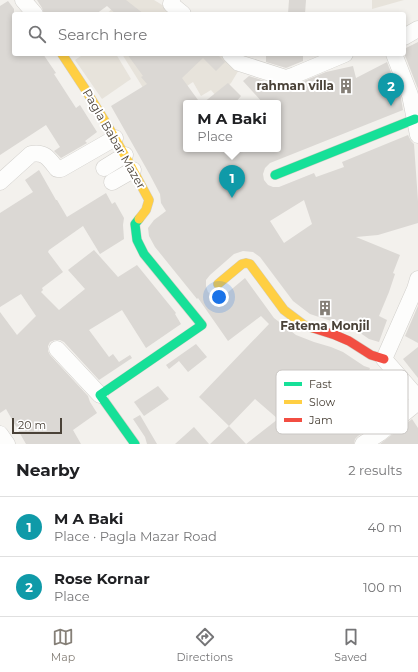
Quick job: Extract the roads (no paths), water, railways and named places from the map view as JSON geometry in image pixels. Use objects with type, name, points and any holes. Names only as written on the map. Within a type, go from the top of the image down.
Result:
[{"type":"street","points":[[23,0],[32,12]]},
{"type":"street","points":[[172,0],[171,4],[180,12]]},
{"type":"street","points":[[406,36],[418,29]]},
{"type":"street","name":"Pagla Babar Mazer","points":[[63,56],[115,138],[134,170],[149,200],[148,206],[135,224],[137,240],[144,254],[202,325],[100,395]]},
{"type":"street","points":[[232,56],[239,63],[286,78],[340,56]]},
{"type":"street","points":[[395,56],[414,93],[415,119],[418,135]]},
{"type":"street","points":[[275,175],[415,119]]},
{"type":"street","points":[[0,182],[31,154],[43,154],[57,169],[61,169],[115,138]]},
{"type":"street","points":[[104,168],[125,155]]},
{"type":"street","points":[[112,182],[134,170]]},
{"type":"street","points":[[218,284],[246,262],[250,264],[284,310],[304,325],[349,341],[371,355],[384,359],[394,370]]},
{"type":"street","points":[[384,359],[418,279]]},
{"type":"street","points":[[57,349],[100,395],[135,444]]},
{"type":"street","points":[[408,387],[418,398]]},
{"type":"street","points":[[408,410],[418,402]]},
{"type":"street","points":[[0,434],[7,444]]},
{"type":"street","points":[[363,444],[378,434]]},
{"type":"place","name":"rahman villa","points":[[346,86]]},
{"type":"place","name":"Rose Kornar","points":[[391,106]]},
{"type":"place","name":"M A Baki","points":[[232,198]]},
{"type":"place","name":"Fatema Monjil","points":[[325,308]]}]
